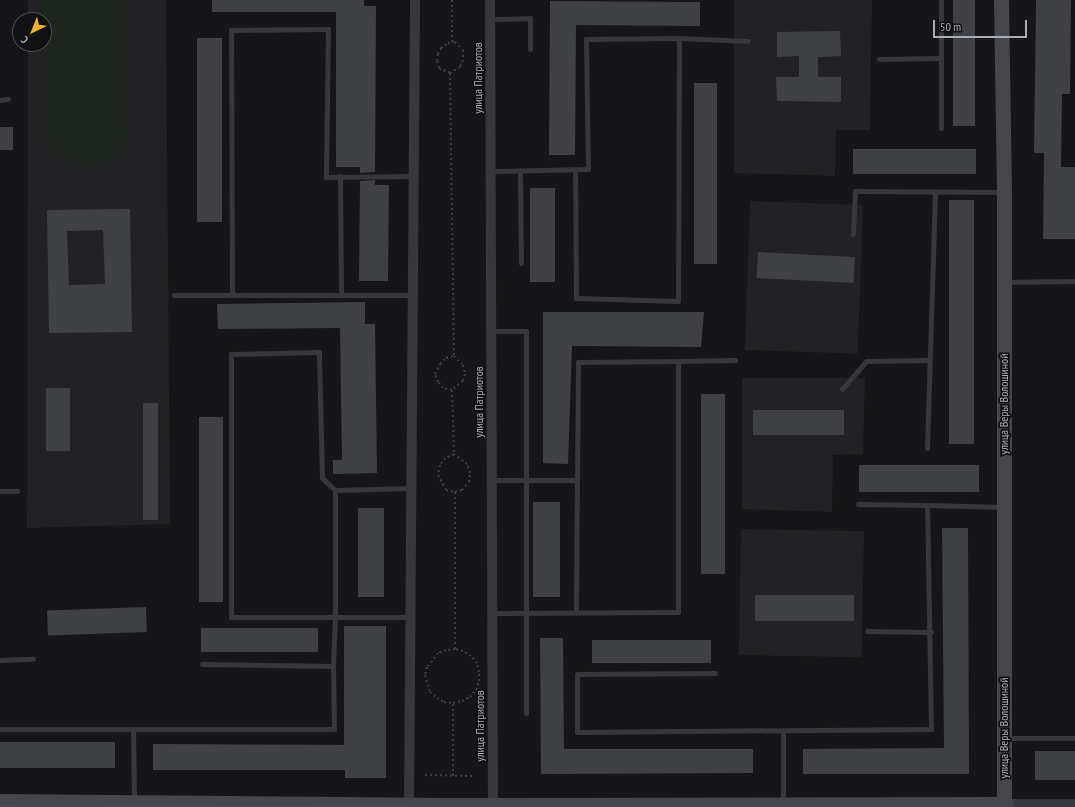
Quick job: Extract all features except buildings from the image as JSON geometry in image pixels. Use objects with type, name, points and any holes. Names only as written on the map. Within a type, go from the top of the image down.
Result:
[{"type":"street","points":[[409,804],[415,0]]},
{"type":"street","name":"улица Патриотов","points":[[490,0],[494,806]]},
{"type":"street","name":"улица Веры Волошиной","points":[[1001,0],[1004,192],[1005,805]]},
{"type":"street","points":[[0,801],[409,804],[448,806],[1075,804]]},
{"type":"lane","points":[[941,0],[941,128]]},
{"type":"lane","points":[[491,19],[530,18],[530,49]]},
{"type":"lane","points":[[232,295],[231,30],[328,29],[326,176],[414,176]]},
{"type":"lane","points":[[492,171],[588,169],[586,39],[679,38],[748,41]]},
{"type":"lane","points":[[575,170],[576,298],[678,300],[679,38]]},
{"type":"lane","points":[[879,59],[941,58]]},
{"type":"lane","points":[[0,100],[8,100]]},
{"type":"lane","points":[[520,171],[521,263]]},
{"type":"lane","points":[[340,176],[341,295]]},
{"type":"lane","points":[[853,234],[855,191],[1004,192]]},
{"type":"lane","points":[[927,448],[935,191]]},
{"type":"lane","points":[[1004,282],[1075,281]]},
{"type":"lane","points":[[174,295],[413,295]]},
{"type":"lane","points":[[492,331],[526,331],[526,713]]},
{"type":"lane","points":[[410,617],[231,617],[231,354],[319,352],[322,478],[335,490],[412,488]]},
{"type":"lane","points":[[576,612],[578,362],[735,360]]},
{"type":"lane","points":[[842,389],[866,361],[929,360]]},
{"type":"lane","points":[[493,613],[678,612],[678,361]]},
{"type":"lane","points":[[493,480],[577,480]]},
{"type":"lane","points":[[0,729],[334,729],[333,666],[335,617],[335,490]]},
{"type":"lane","points":[[0,491],[17,491]]},
{"type":"lane","points":[[858,504],[1004,507]]},
{"type":"lane","points":[[716,673],[577,674],[577,732],[783,732],[931,729],[931,632],[928,505]]},
{"type":"lane","points":[[868,631],[931,632]]},
{"type":"lane","points":[[0,660],[33,659]]},
{"type":"lane","points":[[202,664],[333,666]]},
{"type":"lane","points":[[133,729],[134,802]]},
{"type":"lane","points":[[783,732],[783,804]]},
{"type":"lane","points":[[1004,738],[1075,738]]},
{"type":"path","points":[[452,0],[452,43]]},
{"type":"path","points":[[452,43],[460,46],[463,50],[463,60],[460,68],[450,73],[439,68],[437,61],[441,48],[452,43]]},
{"type":"path","points":[[450,73],[454,356],[463,365],[465,374],[464,381],[452,390]]},
{"type":"path","points":[[452,390],[444,388],[435,374],[440,364],[446,358],[454,356]]},
{"type":"path","points":[[452,390],[454,454]]},
{"type":"path","points":[[454,454],[467,464],[470,473],[469,482],[462,490],[455,492],[446,490],[441,484],[438,475],[440,465],[445,458],[454,454]]},
{"type":"path","points":[[455,492],[455,649]]},
{"type":"path","points":[[455,649],[471,656],[476,663],[479,672],[479,681],[476,690],[470,697],[462,702],[453,703],[444,702],[434,695],[427,684],[425,675],[427,667],[438,653],[455,649]]},
{"type":"path","points":[[453,703],[453,776]]},
{"type":"path","points":[[425,775],[472,776]]},
{"type":"shaded area","points":[[28,0],[166,0],[170,524],[27,528],[28,52],[52,52],[52,12],[28,12]]},
{"type":"shaded area","points":[[42,0],[126,0],[128,140],[124,153],[100,167],[86,167],[70,163],[55,152],[45,137],[44,52],[52,52],[52,12],[42,12]]},
{"type":"shaded area","points":[[734,0],[872,0],[870,130],[836,130],[835,176],[734,173]]},
{"type":"shaded area","points":[[750,201],[863,205],[858,354],[745,350]]},
{"type":"shaded area","points":[[742,378],[865,378],[863,454],[833,455],[832,512],[742,509]]},
{"type":"shaded area","points":[[741,529],[864,531],[862,657],[739,655]]},
{"type":"tram line","points":[[0,805],[544,807]]}]
